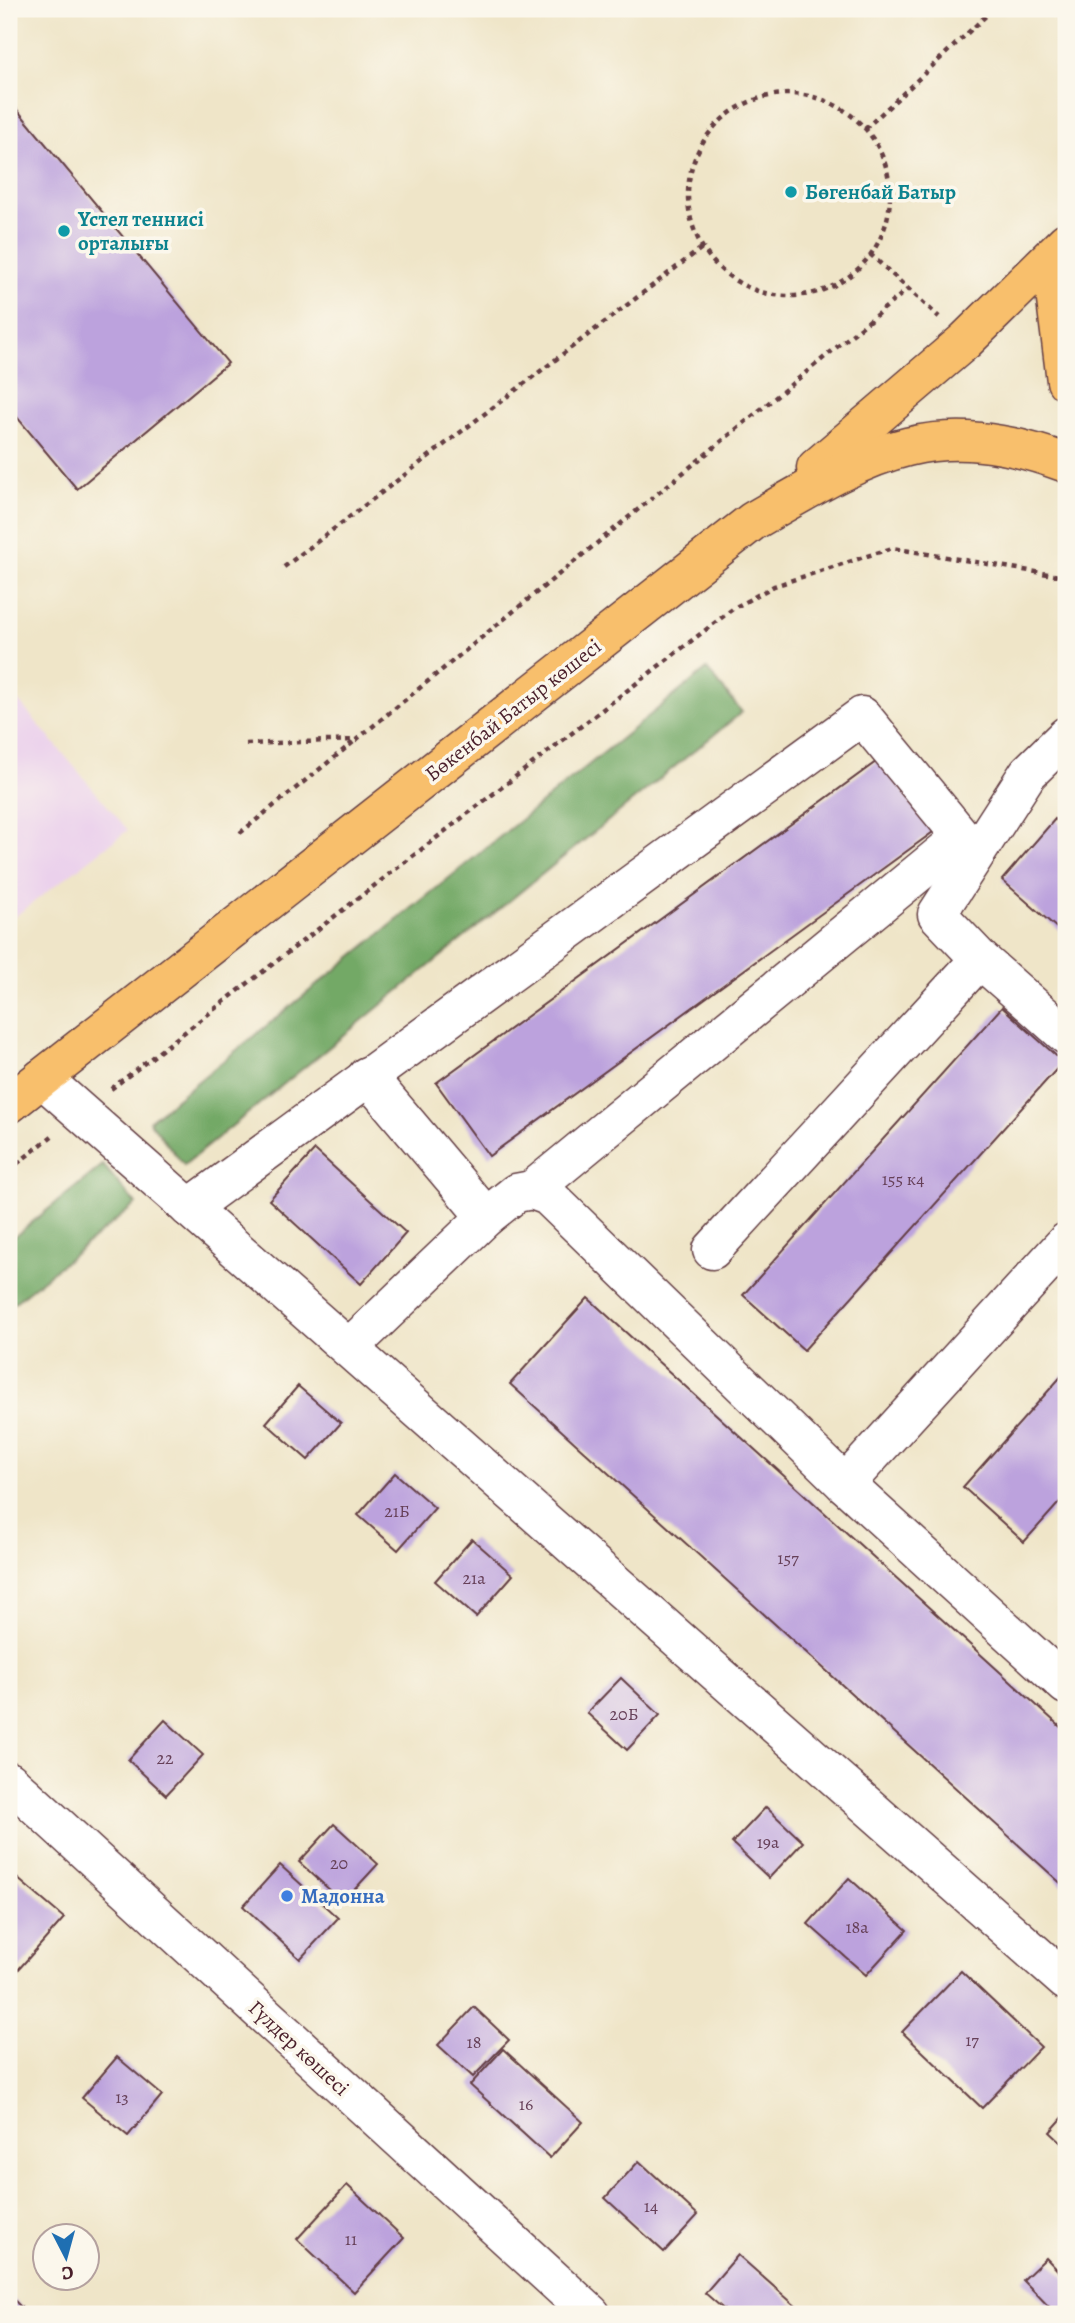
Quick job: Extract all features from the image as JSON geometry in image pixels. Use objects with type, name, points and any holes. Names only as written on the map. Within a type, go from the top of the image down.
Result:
[{"type":"main road","points":[[753,522],[965,341],[1058,251]]},
{"type":"main road","points":[[1058,251],[1066,381]]},
{"type":"main road","name":"Бөкенбай Батыр көшесі","points":[[9,1104],[753,522],[841,470],[889,450],[933,442],[980,441],[1022,447],[1066,463]]},
{"type":"street","points":[[189,1208],[862,716],[961,837],[532,1190],[516,1193],[486,1217],[349,1348]]},
{"type":"street","points":[[1066,736],[1028,773],[937,915],[980,959],[1066,1035]]},
{"type":"street","points":[[712,1250],[980,959]]},
{"type":"street","points":[[367,1076],[486,1217]]},
{"type":"street","points":[[42,1078],[1066,1981]]},
{"type":"street","points":[[532,1190],[548,1196],[845,1484],[1066,1685]]},
{"type":"street","points":[[845,1484],[1066,1242]]},
{"type":"street","name":"Гүлдер көшесі","points":[[9,1781],[591,2314]]},
{"type":"path","points":[[864,129],[989,13]]},
{"type":"path","points":[[794,94],[828,101],[857,120],[864,129],[878,147],[889,180],[889,212],[878,243],[859,268],[832,287],[790,295],[768,294],[738,282],[713,262],[695,234],[687,203],[690,169],[705,138],[729,113],[760,98],[794,94]]},
{"type":"path","points":[[284,567],[703,247]]},
{"type":"path","points":[[870,254],[965,341]]},
{"type":"path","points":[[240,833],[908,289]]},
{"type":"path","points":[[9,1170],[734,608],[774,586],[892,548],[1066,577]]},
{"type":"path","points":[[246,744],[356,740]]},
{"type":"shaded area","points":[[9,690],[128,830],[9,921]]},
{"type":"green space","points":[[707,669],[742,712],[184,1165],[149,1121]]},
{"type":"green space","points":[[103,1165],[136,1204],[9,1307],[9,1241]]},
{"type":"building","name":"Үстел теннисі орталығы","points":[[9,100],[228,363],[77,489],[17,417],[9,423]]},
{"type":"building","points":[[880,759],[933,832],[489,1156],[436,1083]]},
{"type":"building","points":[[1055,819],[1066,829],[1066,936],[1002,880]]},
{"type":"building","points":[[1002,1007],[1063,1062],[804,1350],[743,1295]]},
{"type":"building","points":[[315,1150],[406,1233],[361,1284],[269,1200]]},
{"type":"building","points":[[588,1298],[1066,1732],[1066,1888],[510,1384]]},
{"type":"building","points":[[1066,1371],[1066,1495],[1024,1542],[963,1487]]},
{"type":"building","points":[[298,1386],[341,1423],[308,1460],[266,1423]]},
{"type":"building","points":[[395,1473],[435,1508],[398,1550],[358,1515]]},
{"type":"building","points":[[472,1539],[513,1575],[476,1617],[435,1581]]},
{"type":"building","points":[[621,1678],[660,1715],[627,1750],[587,1713]]},
{"type":"building","points":[[165,1720],[203,1755],[166,1795],[128,1760]]},
{"type":"building","points":[[766,1807],[803,1842],[769,1878],[732,1843]]},
{"type":"building","points":[[334,1824],[378,1864],[343,1902],[299,1862]]},
{"type":"building","points":[[280,1865],[338,1918],[300,1959],[243,1906]]},
{"type":"building","points":[[17,1878],[64,1918],[18,1970],[9,1962],[9,1888]]},
{"type":"building","points":[[849,1878],[907,1930],[866,1975],[808,1924]]},
{"type":"building","points":[[961,1971],[1041,2047],[982,2108],[902,2032]]},
{"type":"building","points":[[474,2007],[509,2040],[473,2077],[438,2045]]},
{"type":"building","points":[[503,2049],[583,2122],[550,2158],[470,2085]]},
{"type":"building","points":[[117,2057],[162,2095],[128,2136],[82,2098]]},
{"type":"building","points":[[1066,2114],[1066,2147],[1050,2132]]},
{"type":"building","points":[[639,2161],[698,2215],[664,2252],[605,2198]]},
{"type":"building","points":[[347,2185],[404,2238],[354,2292],[297,2239]]},
{"type":"building","points":[[738,2255],[798,2308],[792,2314],[729,2314],[705,2293]]},
{"type":"building","points":[[1046,2258],[1066,2279],[1066,2314],[1056,2314],[1023,2280]]},
{"type":"building","points":[[9,2295],[28,2314],[9,2314]]},
{"type":"place","name":"Бөгенбай Батыр","points":[[791,192]]},
{"type":"place","name":"Үстел теннисі орталығы","points":[[64,231]]},
{"type":"place","name":"Мадонна","points":[[287,1896]]}]
